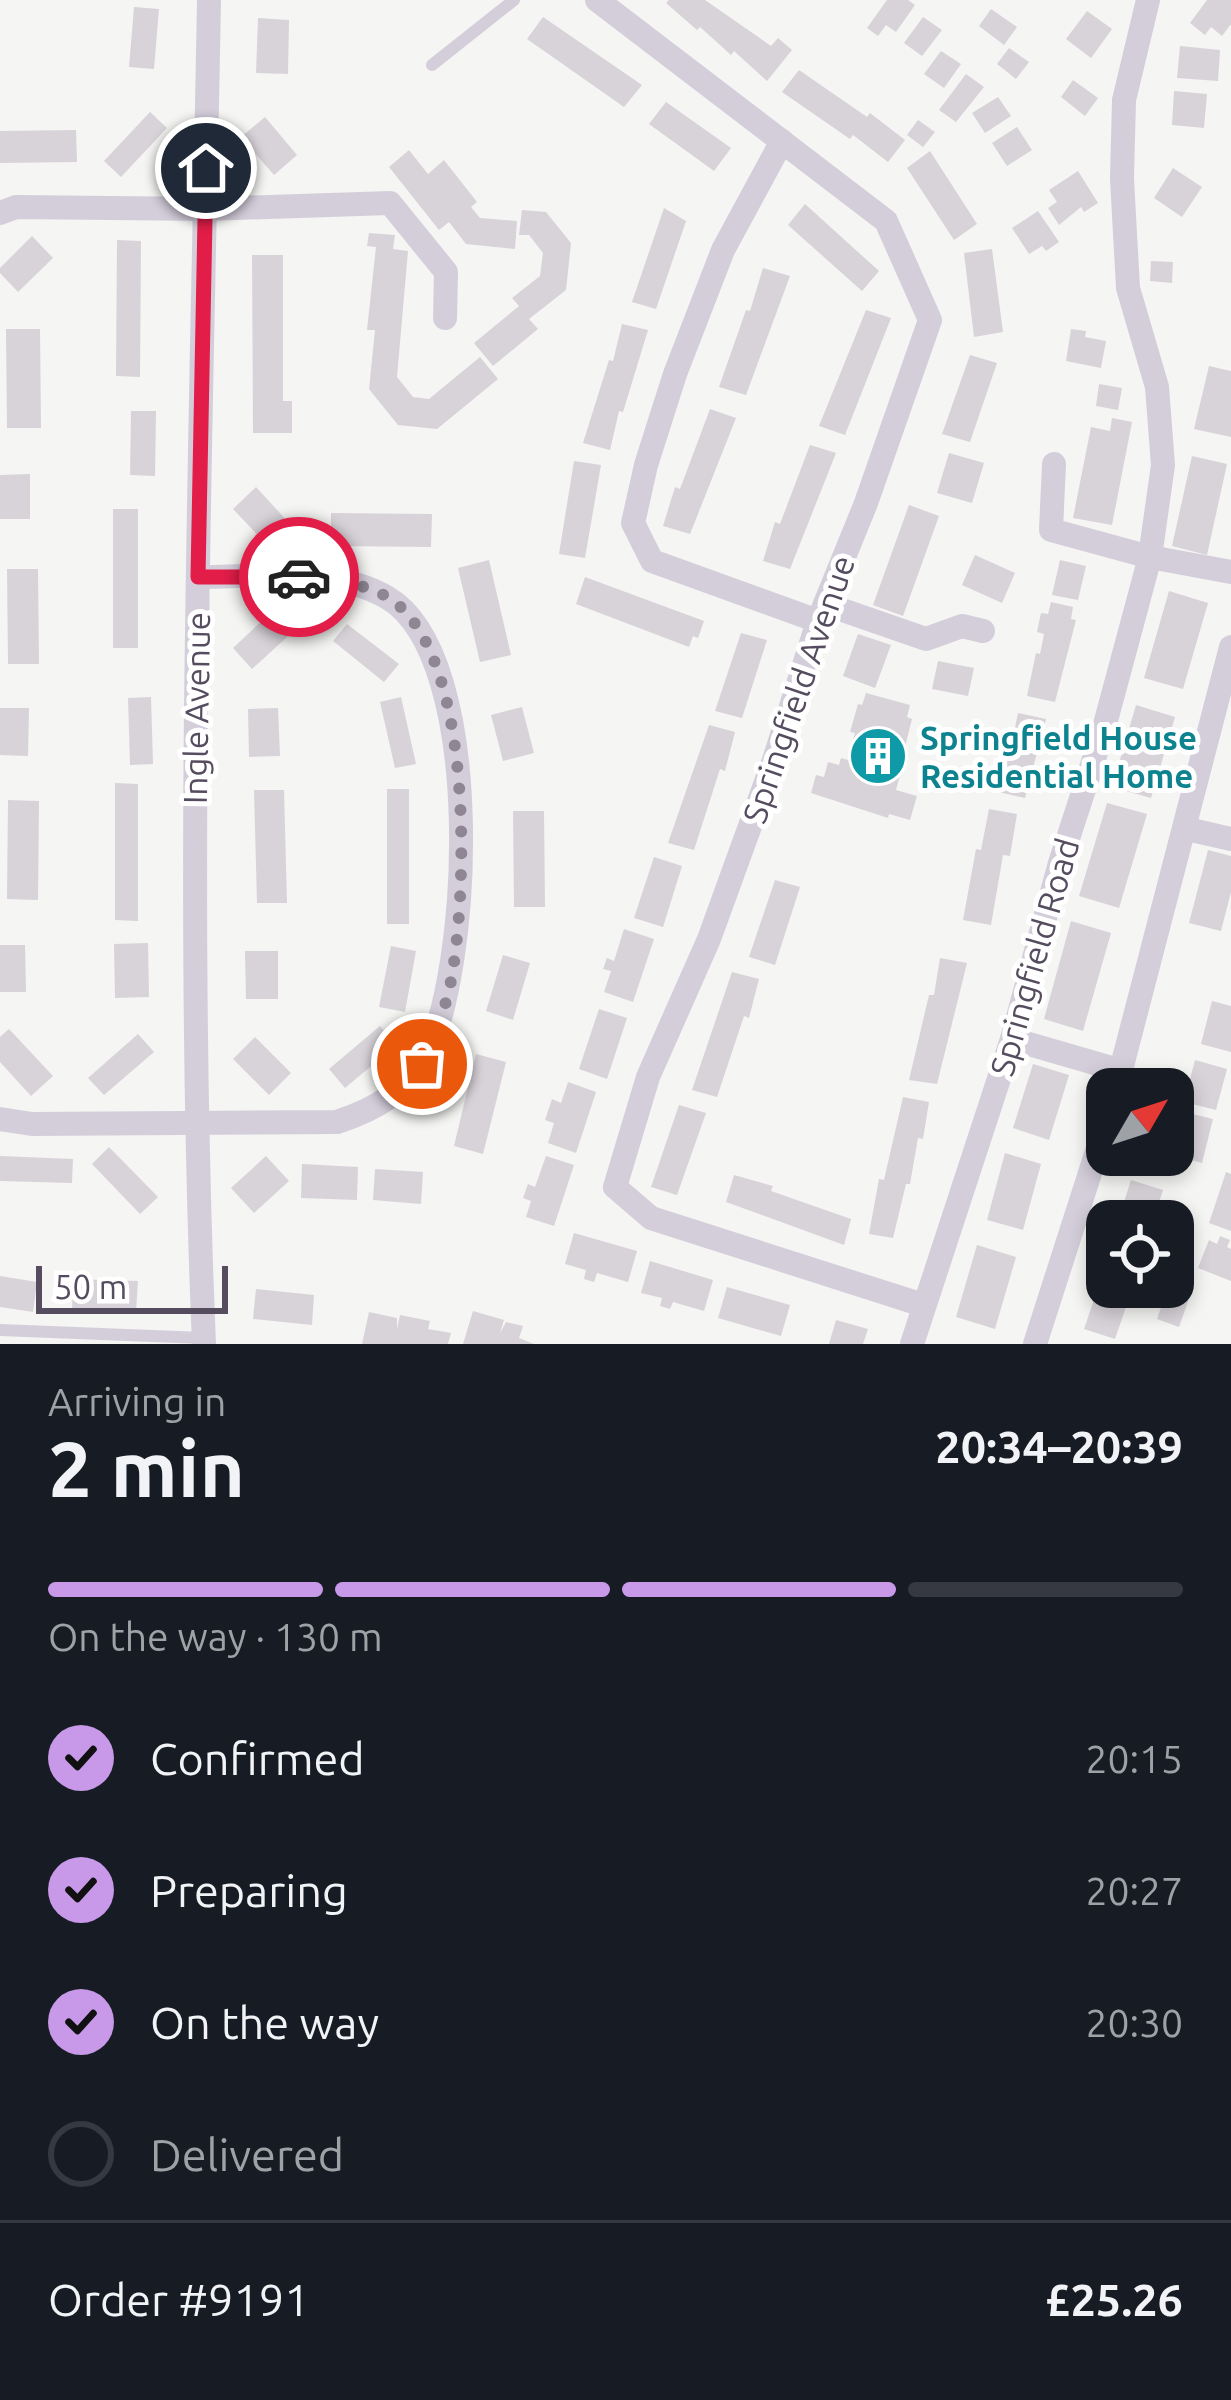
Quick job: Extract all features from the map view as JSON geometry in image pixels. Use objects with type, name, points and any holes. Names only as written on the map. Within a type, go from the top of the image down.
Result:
[{"type":"street","name":"Ingle Avenue","points":[[204,1341],[194,1123],[193,841],[209,0]]},
{"type":"street","name":"Springfield Avenue","points":[[597,0],[886,220],[930,320],[866,502],[821,612],[709,939],[648,1078],[615,1187],[651,1218],[922,1304]]},
{"type":"street","name":"Springfield Road","points":[[912,1344],[1012,1039],[1150,557],[1163,465],[1157,387],[1128,288],[1122,179],[1124,100],[1148,0]]},
{"type":"street","points":[[782,141],[715,270],[675,374],[646,465],[634,523],[652,561],[926,638],[962,626],[983,631]]},
{"type":"street","points":[[0,213],[16,207],[205,209],[390,203],[446,272],[445,318]]},
{"type":"street","points":[[1054,464],[1051,530],[1150,557],[1231,572]]},
{"type":"street","points":[[0,1119],[32,1124],[337,1122],[381,1103],[403,1086],[422,1064],[437,1030],[450,985],[461,836],[455,746],[444,687],[423,639],[389,598],[344,583],[307,577],[198,577]]},
{"type":"street","points":[[1122,1068],[1231,647]]},
{"type":"street","points":[[1187,829],[1231,838]]},
{"type":"street","points":[[1012,1039],[1088,1068]]},
{"type":"street","points":[[1036,1344],[1089,1176]]},
{"type":"lane","points":[[432,65],[514,0]]},
{"type":"lane","points":[[0,1330],[204,1341]]},
{"type":"building","points":[[705,0],[771,46],[778,38],[792,50],[767,81],[734,51],[731,55],[700,27],[697,30],[666,3]]},
{"type":"building","points":[[887,0],[908,0],[915,5],[896,32],[886,25],[878,36],[867,28]]},
{"type":"building","points":[[1207,0],[1231,0],[1231,24],[1222,36],[1211,27],[1205,35],[1190,23]]},
{"type":"building","points":[[134,7],[159,9],[154,69],[129,67]]},
{"type":"building","points":[[991,9],[1017,27],[1004,45],[979,26]]},
{"type":"building","points":[[1087,11],[1112,29],[1091,58],[1066,39]]},
{"type":"building","points":[[543,17],[642,85],[624,107],[527,39]]},
{"type":"building","points":[[923,17],[942,30],[922,56],[904,43]]},
{"type":"building","points":[[258,18],[289,20],[288,74],[256,73]]},
{"type":"building","points":[[1180,46],[1220,50],[1218,81],[1177,78]]},
{"type":"building","points":[[1009,48],[1029,62],[1016,79],[997,64]]},
{"type":"building","points":[[941,51],[961,64],[944,88],[924,74]]},
{"type":"building","points":[[799,70],[905,140],[888,162],[782,92]]},
{"type":"building","points":[[966,74],[984,87],[956,122],[939,110]]},
{"type":"building","points":[[1073,80],[1098,98],[1085,116],[1061,97]]},
{"type":"building","points":[[1174,91],[1207,94],[1204,128],[1172,125]]},
{"type":"building","points":[[998,97],[1011,116],[985,133],[972,113]]},
{"type":"building","points":[[666,102],[731,148],[714,171],[649,124]]},
{"type":"building","points":[[150,112],[167,128],[121,177],[104,161]]},
{"type":"building","points":[[265,117],[297,155],[274,175],[241,137]]},
{"type":"building","points":[[918,120],[935,132],[923,147],[907,135]]},
{"type":"building","points":[[1017,127],[1032,150],[1007,166],[992,143]]},
{"type":"building","points":[[76,130],[77,162],[0,163],[0,131]]},
{"type":"building","points":[[409,150],[428,174],[444,160],[477,202],[471,207],[480,218],[517,221],[515,249],[466,244],[449,222],[439,230],[389,167]]},
{"type":"building","points":[[930,151],[977,224],[954,240],[907,168]]},
{"type":"building","points":[[1173,168],[1202,187],[1182,217],[1154,198]]},
{"type":"building","points":[[1078,171],[1098,203],[1084,212],[1081,207],[1059,225],[1048,208],[1057,202],[1049,190]]},
{"type":"building","points":[[805,204],[879,271],[862,291],[788,225]]},
{"type":"building","points":[[664,208],[686,221],[656,309],[632,302]]},
{"type":"building","points":[[522,210],[546,212],[571,243],[566,290],[529,319],[538,329],[493,366],[474,343],[519,306],[512,298],[540,276],[543,253],[529,235],[519,235]]},
{"type":"building","points":[[1038,211],[1059,242],[1029,254],[1012,228]]},
{"type":"building","points":[[369,233],[395,235],[393,249],[408,251],[397,377],[413,397],[429,399],[480,357],[498,379],[437,429],[398,425],[369,389],[375,330],[367,330],[376,247],[367,246]]},
{"type":"building","points":[[32,236],[53,258],[18,292],[0,268]]},
{"type":"building","points":[[117,240],[141,241],[140,377],[116,376]]},
{"type":"building","points":[[992,249],[1003,332],[974,337],[964,253]]},
{"type":"building","points":[[252,255],[283,255],[283,401],[292,401],[292,433],[253,433]]},
{"type":"building","points":[[1151,261],[1173,262],[1172,283],[1150,281]]},
{"type":"building","points":[[763,268],[790,276],[746,395],[719,387]]},
{"type":"building","points":[[866,310],[891,318],[845,435],[819,426]]},
{"type":"building","points":[[622,324],[648,330],[610,450],[583,443]]},
{"type":"building","points":[[6,329],[40,329],[41,428],[7,428]]},
{"type":"building","points":[[1071,329],[1106,341],[1101,368],[1066,361]]},
{"type":"building","points":[[970,355],[997,363],[970,442],[942,434]]},
{"type":"building","points":[[1209,366],[1231,371],[1231,437],[1194,429]]},
{"type":"building","points":[[1099,384],[1122,388],[1118,410],[1096,406]]},
{"type":"building","points":[[710,409],[736,418],[690,534],[663,526]]},
{"type":"building","points":[[131,411],[156,411],[155,476],[130,475]]},
{"type":"building","points":[[1112,418],[1132,422],[1112,525],[1073,518],[1091,427],[1110,431]]},
{"type":"building","points":[[810,445],[836,453],[790,569],[763,561]]},
{"type":"building","points":[[949,453],[984,463],[972,503],[937,493]]},
{"type":"building","points":[[1192,456],[1227,464],[1207,555],[1172,546]]},
{"type":"building","points":[[574,461],[601,465],[585,558],[559,554]]},
{"type":"building","points":[[30,474],[30,519],[0,519],[0,475]]},
{"type":"building","points":[[256,487],[290,524],[268,546],[233,509]]},
{"type":"building","points":[[909,505],[939,516],[903,616],[873,605]]},
{"type":"building","points":[[113,509],[138,509],[138,648],[113,648]]},
{"type":"building","points":[[331,513],[432,514],[431,547],[331,546]]},
{"type":"building","points":[[975,555],[1015,573],[1002,603],[962,585]]},
{"type":"building","points":[[489,560],[511,655],[480,662],[458,568]]},
{"type":"building","points":[[1060,560],[1086,566],[1078,600],[1052,595]]},
{"type":"building","points":[[7,569],[38,569],[39,664],[8,664]]},
{"type":"building","points":[[585,577],[704,621],[698,638],[693,636],[689,647],[576,604]]},
{"type":"building","points":[[1169,591],[1208,603],[1183,689],[1144,678]]},
{"type":"building","points":[[1051,602],[1073,607],[1071,619],[1076,620],[1055,702],[1027,696],[1044,634],[1037,632],[1041,613],[1048,614]]},
{"type":"building","points":[[279,605],[299,626],[252,669],[233,648]]},
{"type":"building","points":[[347,624],[399,664],[384,682],[333,641]]},
{"type":"building","points":[[741,633],[767,640],[742,718],[715,711]]},
{"type":"building","points":[[858,634],[891,645],[875,688],[843,676]]},
{"type":"building","points":[[938,661],[974,668],[968,696],[932,689]]},
{"type":"building","name":"Springfield House Residential Home","points":[[866,693],[910,705],[907,717],[912,719],[905,747],[899,745],[896,755],[905,757],[896,790],[917,796],[910,820],[889,814],[888,818],[811,793],[816,775],[824,777],[828,762],[839,765],[841,758],[855,762],[859,745],[852,743],[855,733],[850,732]]},
{"type":"building","points":[[151,697],[153,764],[130,765],[128,698]]},
{"type":"building","points":[[401,697],[416,764],[395,768],[380,702]]},
{"type":"building","points":[[1136,705],[1175,717],[1151,798],[1112,787]]},
{"type":"building","points":[[522,707],[534,753],[503,761],[491,715]]},
{"type":"building","points":[[0,708],[29,708],[28,756],[0,755]]},
{"type":"building","points":[[278,708],[280,756],[249,757],[248,709]]},
{"type":"building","points":[[1018,713],[1046,719],[1025,798],[990,790],[994,770],[1002,772],[1006,751],[1010,752]]},
{"type":"building","points":[[709,725],[735,732],[694,850],[668,843]]},
{"type":"building","points":[[115,783],[138,784],[138,921],[115,920]]},
{"type":"building","points":[[387,789],[409,789],[409,924],[387,924]]},
{"type":"building","points":[[254,790],[284,790],[287,903],[257,903]]},
{"type":"building","points":[[8,800],[39,801],[38,900],[7,899]]},
{"type":"building","points":[[1107,803],[1147,814],[1119,908],[1079,896]]},
{"type":"building","points":[[989,809],[1017,814],[1010,856],[1003,855],[991,925],[963,920]]},
{"type":"building","points":[[513,811],[544,811],[545,907],[514,907]]},
{"type":"building","points":[[1208,850],[1231,856],[1231,892],[1221,931],[1189,923]]},
{"type":"building","points":[[654,857],[682,866],[663,927],[634,918]]},
{"type":"building","points":[[775,880],[800,887],[775,965],[749,957]]},
{"type":"building","points":[[1071,921],[1111,933],[1083,1031],[1044,1019]]},
{"type":"building","points":[[624,929],[654,939],[633,1002],[604,992],[611,971],[603,969],[607,958],[614,961]]},
{"type":"building","points":[[148,943],[149,997],[115,998],[114,944]]},
{"type":"building","points":[[0,945],[25,945],[26,992],[0,992]]},
{"type":"building","points":[[391,946],[416,951],[405,1012],[379,1007]]},
{"type":"building","points":[[245,951],[278,951],[278,999],[246,999]]},
{"type":"building","points":[[503,955],[530,963],[513,1020],[486,1011]]},
{"type":"building","points":[[940,958],[967,963],[937,1084],[909,1080]]},
{"type":"building","points":[[732,972],[759,979],[749,1018],[744,1016],[717,1097],[692,1090]]},
{"type":"building","points":[[1212,1001],[1231,1006],[1231,1052],[1201,1044]]},
{"type":"building","points":[[599,1009],[627,1018],[607,1079],[579,1069]]},
{"type":"building","points":[[380,1026],[396,1045],[345,1088],[329,1069]]},
{"type":"building","points":[[9,1029],[53,1076],[31,1096],[0,1062],[0,1037]]},
{"type":"building","points":[[138,1034],[154,1052],[104,1095],[88,1078]]},
{"type":"building","points":[[255,1037],[291,1073],[269,1095],[233,1059]]},
{"type":"building","points":[[476,1054],[506,1062],[483,1154],[454,1146]]},
{"type":"building","points":[[1195,1060],[1227,1069],[1216,1110],[1194,1104]]},
{"type":"building","points":[[1033,1064],[1069,1075],[1049,1140],[1013,1128]]},
{"type":"building","points":[[568,1082],[596,1092],[576,1153],[548,1143],[554,1123],[545,1120],[552,1099],[561,1103]]},
{"type":"building","points":[[903,1097],[929,1102],[923,1139],[918,1138],[893,1238],[869,1234]]},
{"type":"building","points":[[679,1105],[706,1113],[677,1195],[651,1187]]},
{"type":"building","points":[[1194,1114],[1213,1119],[1202,1163],[1194,1161]]},
{"type":"building","points":[[109,1147],[158,1197],[140,1214],[92,1164]]},
{"type":"building","points":[[1005,1153],[1041,1164],[1023,1230],[987,1220]]},
{"type":"building","points":[[0,1156],[73,1159],[72,1183],[0,1181]]},
{"type":"building","points":[[266,1156],[289,1181],[254,1213],[231,1188]]},
{"type":"building","points":[[546,1156],[574,1165],[554,1226],[526,1217],[531,1201],[523,1198],[528,1184],[535,1187]]},
{"type":"building","points":[[302,1164],[358,1167],[357,1200],[301,1198]]},
{"type":"building","points":[[375,1169],[423,1172],[421,1204],[373,1200]]},
{"type":"building","points":[[1226,1172],[1231,1174],[1231,1231],[1209,1223]]},
{"type":"building","points":[[734,1175],[851,1219],[844,1245],[726,1202]]},
{"type":"building","points":[[1131,1180],[1163,1190],[1160,1200],[1125,1200]]},
{"type":"building","points":[[574,1233],[637,1251],[628,1282],[597,1273],[594,1282],[584,1279],[586,1270],[565,1264]]},
{"type":"building","points":[[1220,1236],[1230,1240],[1231,1281],[1198,1268],[1209,1240],[1217,1244]]},
{"type":"building","points":[[977,1245],[1016,1257],[995,1329],[956,1317]]},
{"type":"building","points":[[650,1261],[713,1280],[704,1311],[673,1302],[670,1309],[660,1306],[662,1298],[641,1293]]},
{"type":"building","points":[[0,1276],[37,1282],[33,1312],[0,1307]]},
{"type":"building","points":[[73,1279],[138,1281],[136,1312],[72,1310]]},
{"type":"building","points":[[727,1287],[790,1305],[781,1336],[718,1318]]},
{"type":"building","points":[[256,1289],[314,1295],[312,1325],[253,1319]]},
{"type":"building","points":[[1091,1308],[1126,1308],[1115,1339],[1084,1329]]},
{"type":"building","points":[[1161,1308],[1186,1308],[1179,1327],[1157,1319]]},
{"type":"building","points":[[473,1311],[504,1320],[500,1333],[506,1322],[523,1326],[519,1338],[534,1344],[463,1344]]},
{"type":"building","points":[[369,1312],[397,1318],[397,1329],[400,1315],[430,1321],[428,1329],[451,1333],[448,1344],[362,1344]]},
{"type":"building","points":[[836,1320],[868,1329],[863,1344],[829,1344]]},
{"type":"way so far","points":[[299,577],[344,583],[389,598],[413,623],[433,656],[444,687],[455,746],[460,893],[450,985],[422,1064]]},
{"type":"place","name":"Springfield House Residential Home","points":[[878,756]]},
{"type":"route","points":[[206,168],[198,577],[299,577]]}]
